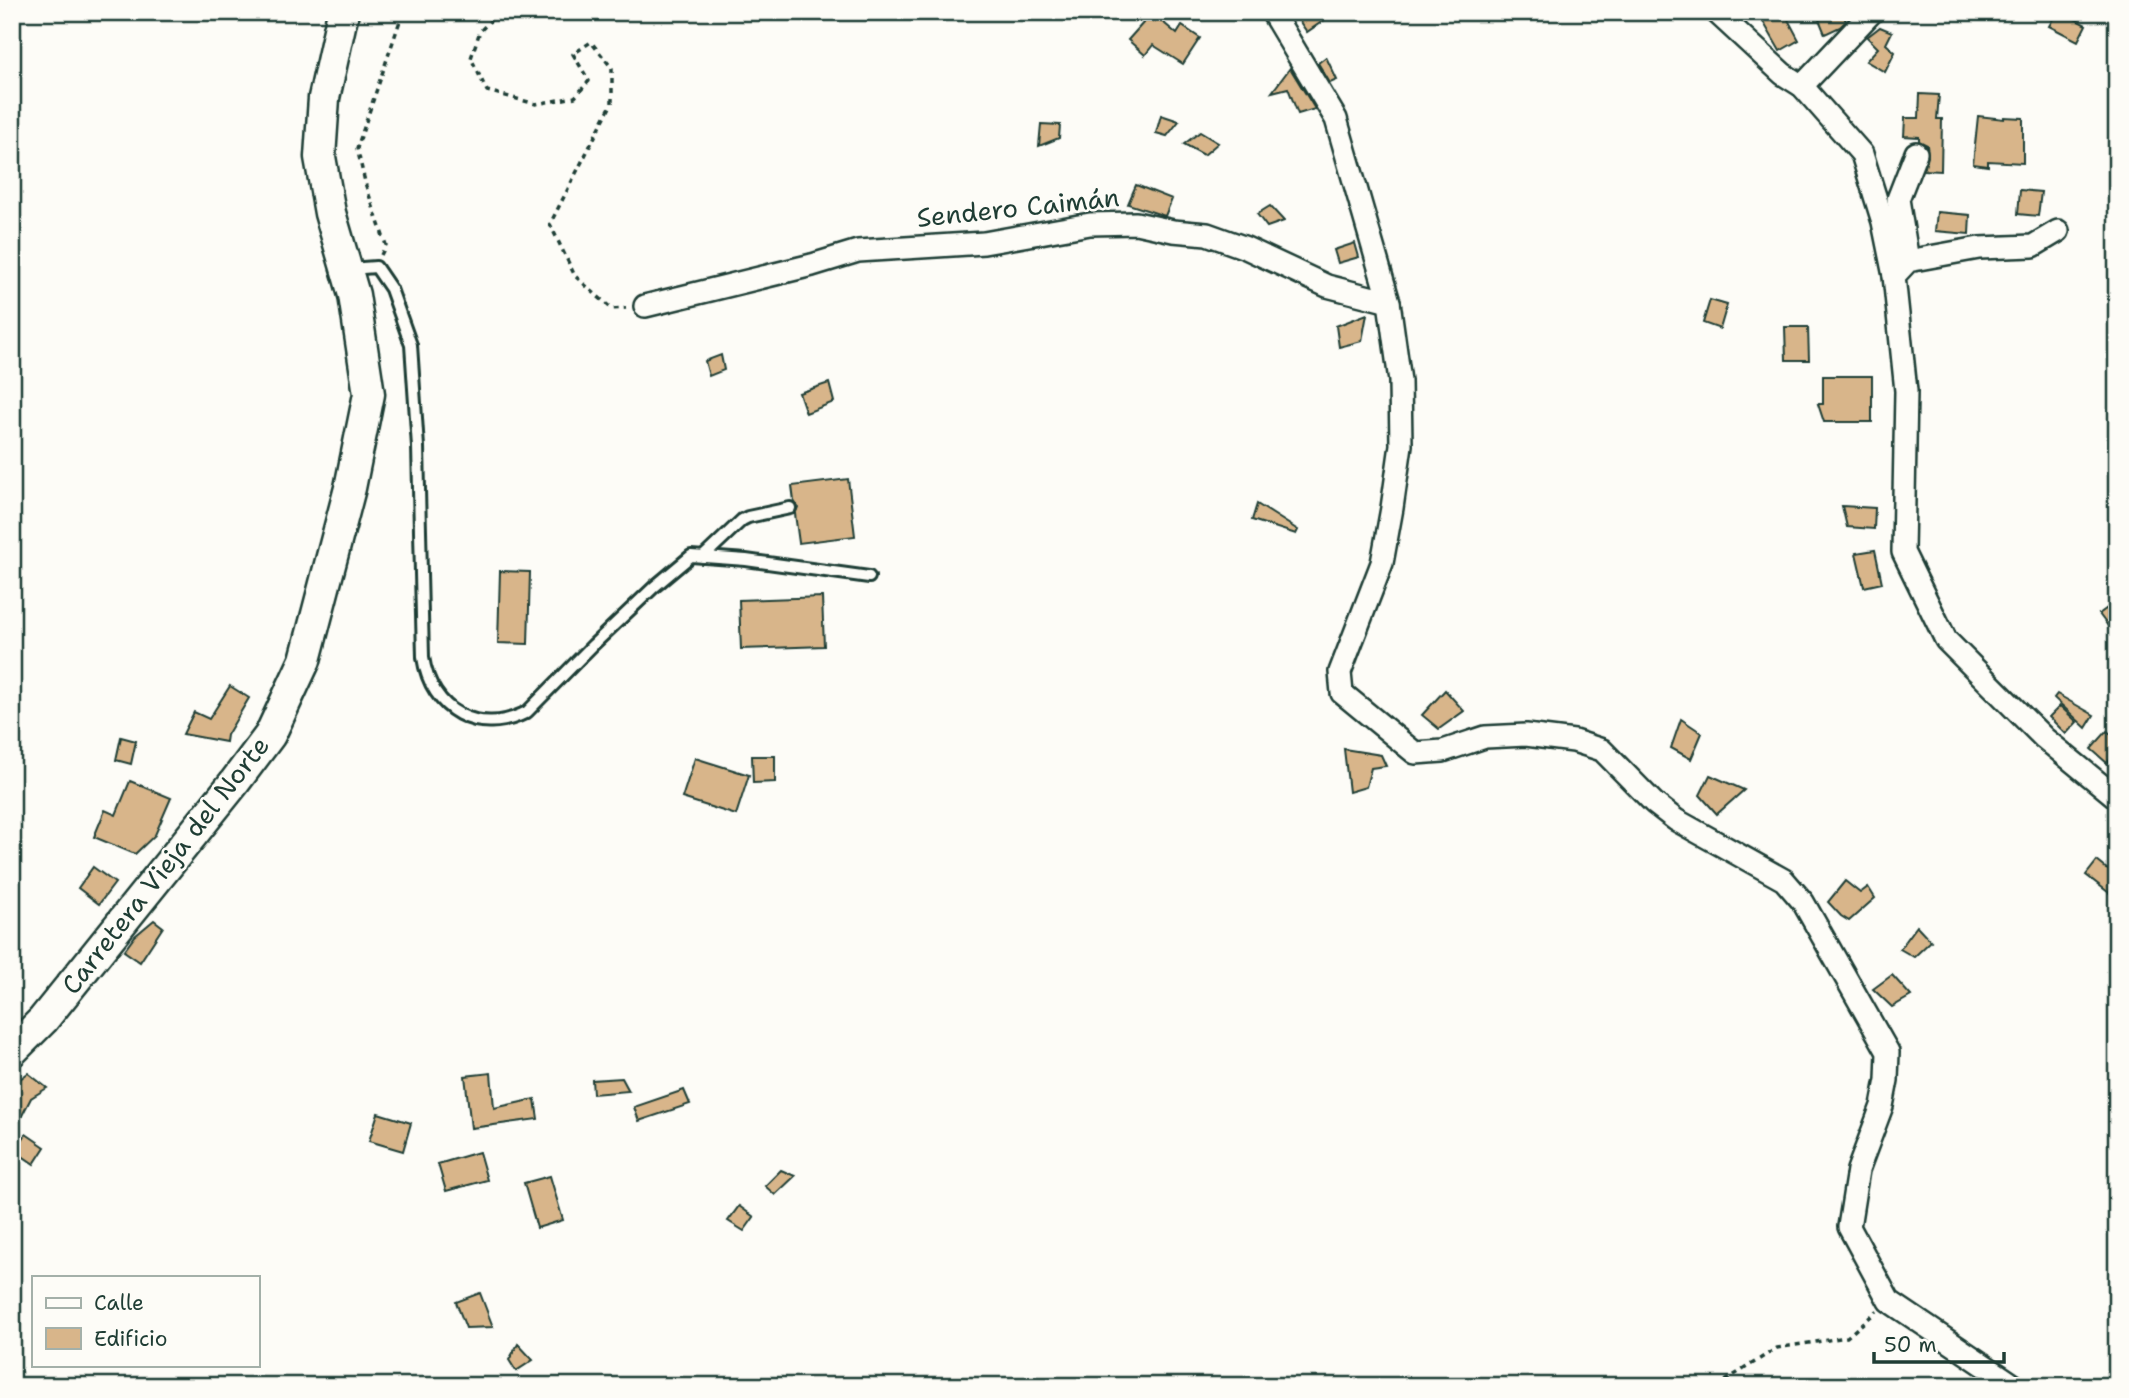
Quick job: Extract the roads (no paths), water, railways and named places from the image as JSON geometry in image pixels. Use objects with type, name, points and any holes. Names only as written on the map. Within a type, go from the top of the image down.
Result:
[{"type":"street","name":"Carretera Vieja del Norte","points":[[12,1051],[43,1020],[270,735],[305,660],[350,488],[369,394],[354,295],[361,268],[330,213],[320,157],[324,97],[343,12]]},
{"type":"street","points":[[1272,12],[1336,119],[1389,302],[1400,381],[1401,445],[1382,563],[1340,672],[1342,693],[1415,752],[1430,754],[1485,737],[1526,734],[1574,741],[1602,750],[1654,803],[1676,820],[1784,880],[1803,902],[1888,1052],[1882,1106],[1858,1170],[1849,1227],[1889,1301],[2015,1386]]},
{"type":"street","points":[[1716,12],[1783,74],[1802,86],[1862,154],[1901,269]]},
{"type":"street","points":[[1802,86],[1872,12]]},
{"type":"street","points":[[1916,153],[1898,199],[1906,391],[1903,552],[1946,640],[2044,738],[2117,799]]},
{"type":"street","name":"Sendero Caimán","points":[[645,306],[858,251],[984,243],[1090,224],[1136,223],[1173,231],[1206,234],[1246,248],[1327,286],[1389,302]]},
{"type":"street","points":[[1901,269],[1979,248],[2032,246],[2057,231]]},
{"type":"lane","points":[[361,268],[391,289],[411,345],[418,447],[424,657],[433,690],[448,707],[468,718],[492,723],[516,718],[527,712],[654,587],[691,556],[746,560],[869,577]]},
{"type":"lane","points":[[703,557],[742,520],[790,508]]}]
